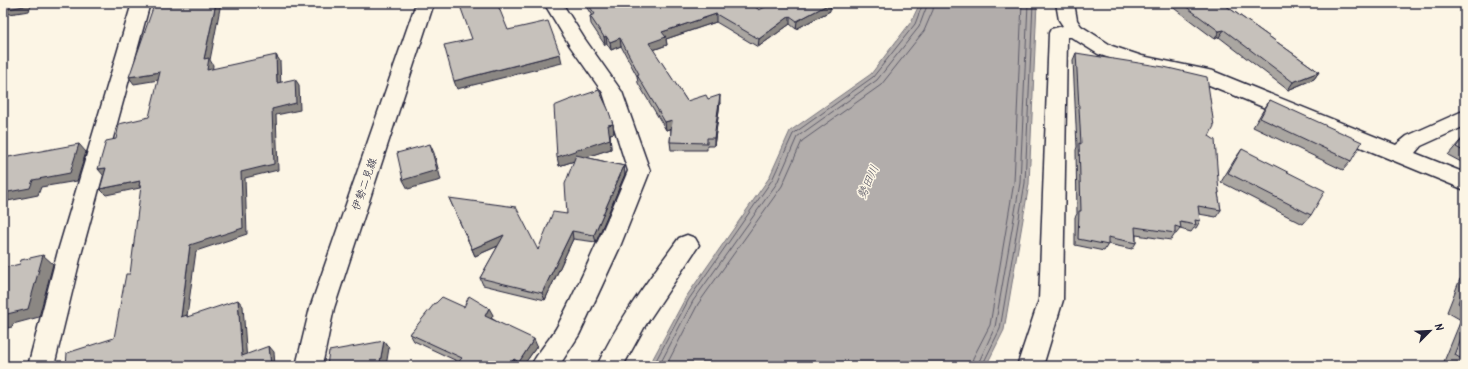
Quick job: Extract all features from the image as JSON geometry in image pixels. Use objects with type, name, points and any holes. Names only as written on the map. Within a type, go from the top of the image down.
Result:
[{"type":"street","points":[[41,366],[70,251],[141,3]]},
{"type":"street","name":"伊勢二見線","points":[[309,366],[322,308],[425,3]]},
{"type":"street","points":[[544,366],[566,335],[607,249],[639,171],[612,92],[577,42],[554,3]]},
{"type":"street","points":[[1065,3],[1068,20],[1074,30],[1105,50],[1138,62],[1206,76],[1400,154],[1465,182]]},
{"type":"street","points":[[1030,366],[1051,300],[1058,33],[1074,30]]},
{"type":"street","points":[[1400,154],[1414,141],[1465,116]]},
{"type":"street","points":[[610,366],[623,339],[687,245]]},
{"type":"water","name":"勢田川","points":[[920,3],[1037,3],[1029,184],[1004,330],[986,366],[649,366],[686,297],[769,178],[790,131],[871,74],[911,22]]},
{"type":"building","points":[[3,3],[26,3],[24,6],[3,10]]},
{"type":"building","points":[[163,3],[216,3],[204,59],[209,58],[207,70],[276,55],[277,83],[295,79],[296,103],[272,109],[274,164],[241,172],[243,228],[190,245],[181,317],[187,315],[187,317],[238,300],[242,356],[269,346],[271,366],[66,366],[67,353],[114,338],[126,274],[130,274],[141,186],[139,186],[140,181],[100,189],[106,168],[98,169],[106,141],[116,139],[119,124],[149,117],[160,72],[129,77],[154,5]]},
{"type":"building","points":[[459,3],[497,3],[508,30],[548,21],[560,54],[454,81],[444,45],[472,39]]},
{"type":"building","points":[[587,3],[751,3],[759,10],[773,3],[831,3],[797,21],[790,16],[759,39],[716,14],[662,32],[666,37],[649,43],[687,101],[706,95],[708,99],[720,95],[714,138],[707,138],[707,143],[670,142],[672,120],[665,122],[637,75],[639,74],[620,38],[610,42],[606,36],[604,37],[590,16],[595,14]]},
{"type":"building","points":[[1181,3],[1222,3],[1319,72],[1293,82],[1224,30],[1219,31]]},
{"type":"building","points":[[1076,53],[1164,67],[1207,77],[1214,126],[1209,136],[1215,140],[1218,193],[1221,210],[1198,206],[1200,221],[1195,220],[1196,225],[1180,222],[1181,228],[1175,226],[1175,233],[1135,227],[1136,243],[1108,237],[1108,245],[1078,239],[1079,211],[1081,211],[1079,143],[1081,144]]},
{"type":"building","points":[[599,90],[613,124],[608,125],[610,139],[557,157],[554,106]]},
{"type":"building","points":[[1270,100],[1362,142],[1351,161],[1260,118]]},
{"type":"building","points":[[1465,136],[1465,152],[1456,147]]},
{"type":"building","points":[[79,144],[70,173],[33,180],[30,188],[3,193],[3,158]]},
{"type":"building","points":[[430,144],[437,170],[403,180],[397,153]]},
{"type":"building","points":[[1242,149],[1325,191],[1311,215],[1228,173]]},
{"type":"building","points":[[576,155],[624,166],[594,235],[572,231],[542,293],[480,278],[504,235],[472,249],[449,198],[516,207],[538,250],[553,212],[567,214],[565,184]]},
{"type":"building","points":[[43,255],[28,309],[3,315],[3,268],[20,264],[21,260]]},
{"type":"building","points":[[1465,285],[1465,307],[1458,303]]},
{"type":"building","points":[[469,296],[489,308],[485,316],[534,339],[519,362],[514,359],[508,366],[455,366],[462,358],[410,334],[435,303],[442,297],[464,307]]},
{"type":"building","points":[[1465,329],[1465,361],[1455,355]]},
{"type":"building","points":[[384,341],[380,362],[384,366],[327,366],[329,351]]}]
